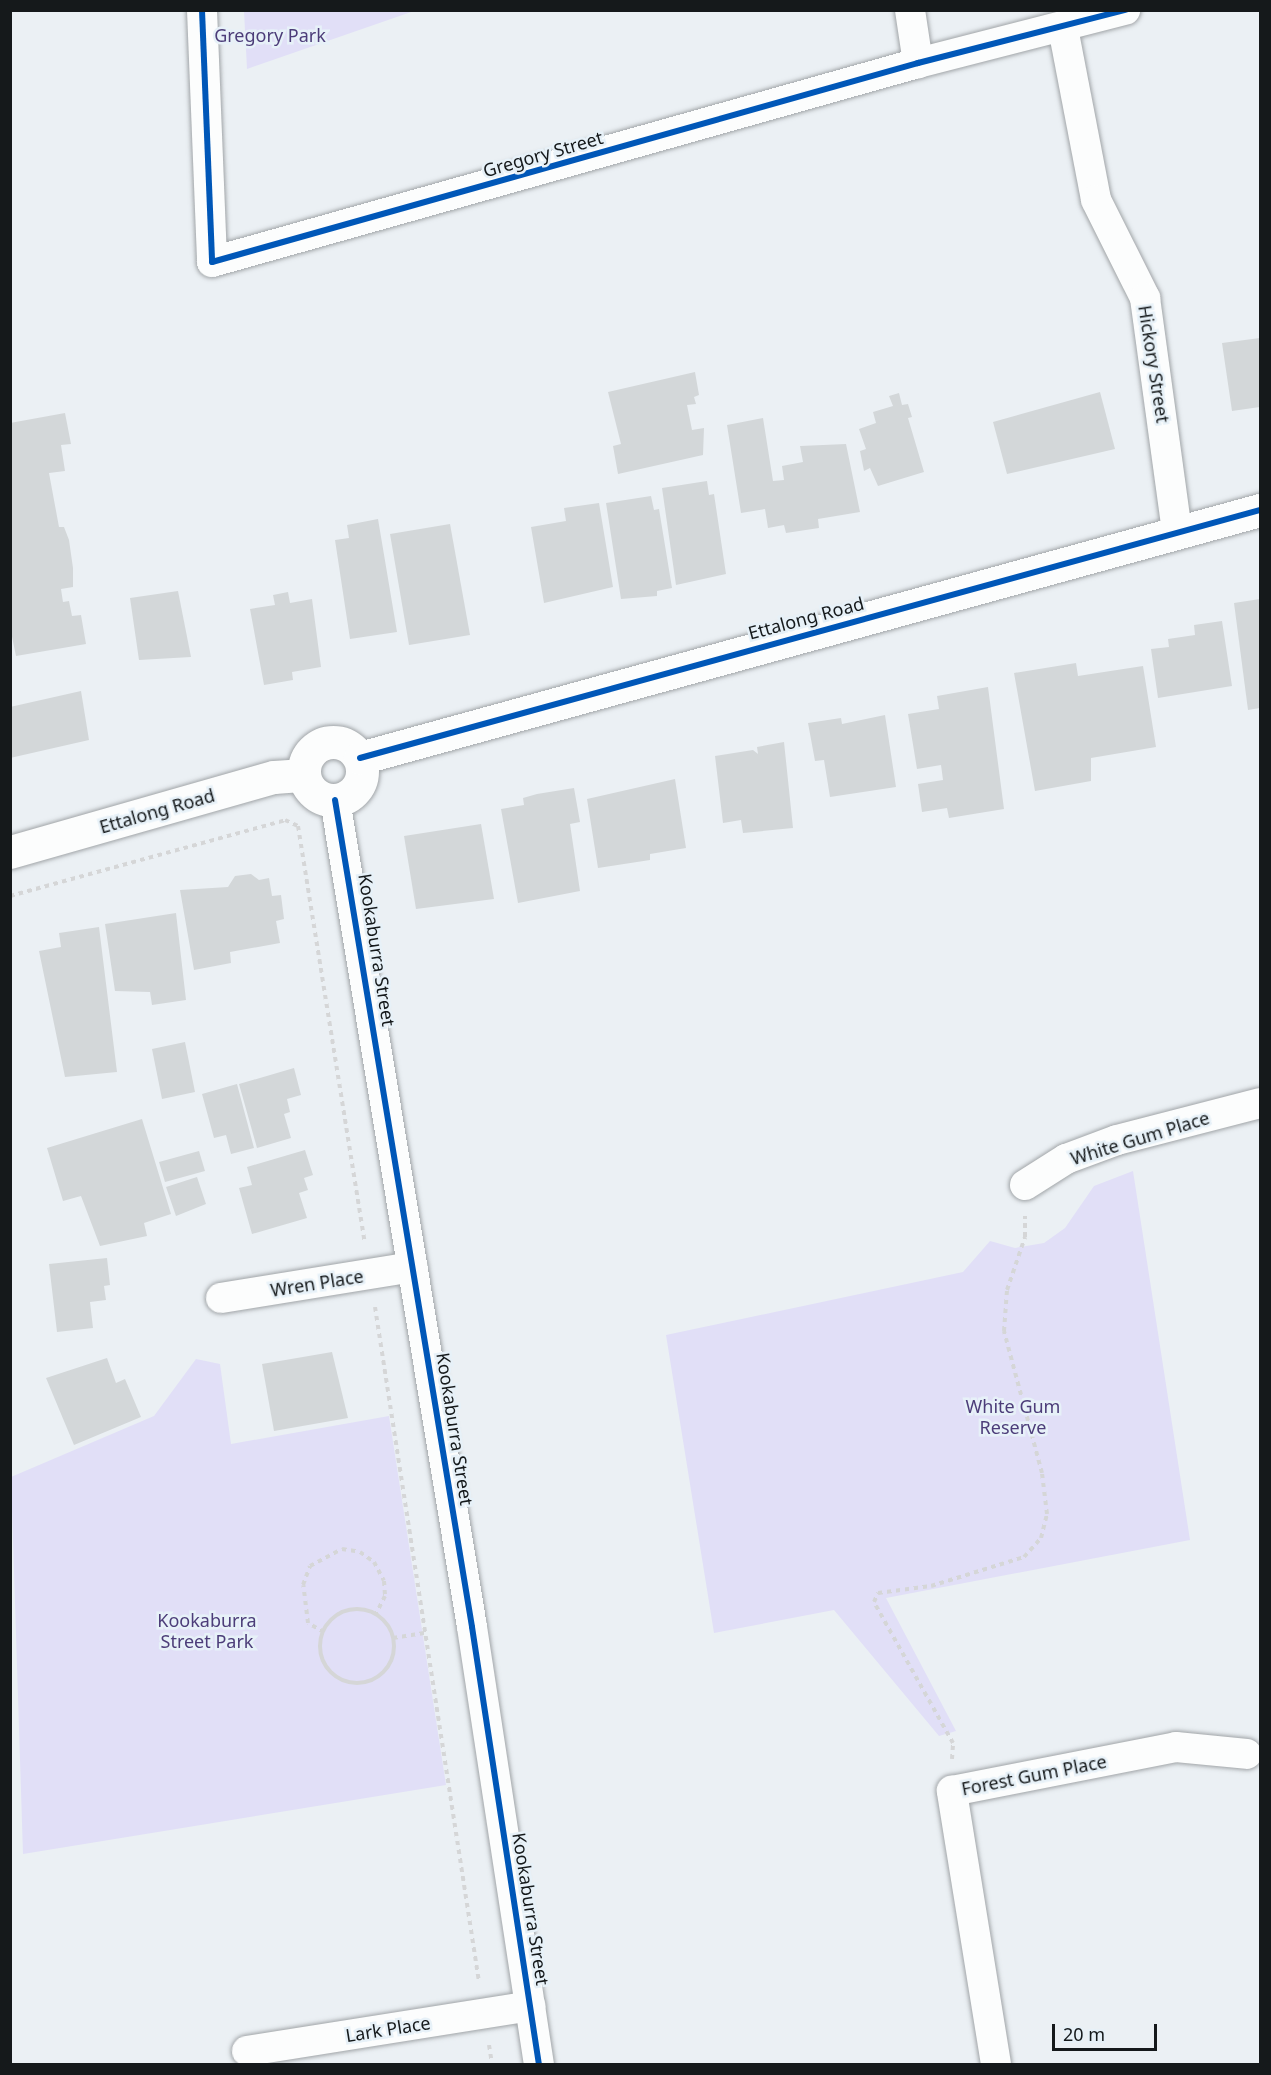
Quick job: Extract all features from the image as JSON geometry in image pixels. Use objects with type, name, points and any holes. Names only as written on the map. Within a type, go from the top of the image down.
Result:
[{"type":"street","name":"Gregory Street","points":[[202,10],[212,262],[918,63],[1063,28],[1125,10]]},
{"type":"street","points":[[910,10],[918,63]]},
{"type":"street","name":"Hickory Street","points":[[1063,28],[1096,200],[1145,298],[1177,533]]},
{"type":"street","name":"Ettalong Road","points":[[360,758],[1260,510]]},
{"type":"street","points":[[339,741],[360,758],[359,785],[335,800],[312,791],[304,774],[307,757],[320,744],[339,741]]},
{"type":"street","name":"Ettalong Road","points":[[10,852],[274,777],[304,774]]},
{"type":"street","name":"Kookaburra Street","points":[[335,800],[413,1267],[539,2064]]},
{"type":"street","name":"White Gum Place","points":[[1025,1185],[1066,1159],[1117,1140],[1260,1103]]},
{"type":"street","name":"Wren Place","points":[[221,1298],[413,1267]]},
{"type":"street","name":"Forest Gum Place","points":[[996,2064],[952,1791],[1176,1747],[1247,1754]]},
{"type":"street","name":"Lark Place","points":[[247,2051],[530,2006]]},
{"type":"path","points":[[10,896],[285,820],[298,826],[492,2064]]},
{"type":"path","points":[[952,1791],[952,1743],[874,1602],[878,1593],[931,1586],[1024,1557],[1041,1538],[1047,1514],[1042,1473],[1004,1330],[1007,1290],[1025,1237],[1025,1185]]},
{"type":"path","points":[[324,1632],[308,1623],[303,1585],[309,1566],[342,1549],[360,1552],[379,1572],[385,1596],[376,1614]]},
{"type":"path","points":[[350,1609],[376,1614],[393,1638],[393,1658],[386,1671],[357,1684],[330,1671],[322,1658],[324,1632],[336,1615],[350,1609]]},
{"type":"path","points":[[393,1638],[426,1634]]},
{"type":"green space","name":"Gregory Park","points":[[244,10],[414,11],[247,69]]},
{"type":"green space","name":"White Gum Reserve","points":[[1133,1171],[1190,1540],[886,1598],[956,1731],[939,1736],[834,1610],[714,1633],[666,1335],[963,1272],[990,1241],[1015,1248],[1044,1243],[1065,1228],[1094,1186]]},
{"type":"green space","name":"Kookaburra Street Park","points":[[196,1359],[220,1364],[231,1444],[389,1416],[446,1785],[23,1854],[11,1477],[154,1416]]},
{"type":"building","points":[[1260,338],[1260,407],[1232,411],[1222,343]]},
{"type":"building","points":[[695,372],[699,395],[694,397],[696,404],[687,405],[692,430],[704,428],[703,455],[618,474],[613,446],[621,444],[608,392]]},
{"type":"building","points":[[1100,392],[1115,449],[1007,474],[993,422]]},
{"type":"building","points":[[899,393],[902,405],[908,404],[912,417],[908,418],[924,472],[878,486],[870,468],[864,471],[860,451],[866,449],[859,429],[876,423],[873,412],[893,406],[889,396]]},
{"type":"building","points":[[65,413],[71,444],[61,445],[65,471],[49,473],[59,527],[64,527],[69,540],[73,568],[73,587],[61,589],[63,602],[69,601],[72,616],[81,615],[86,644],[16,656],[10,627],[10,423]]},
{"type":"building","points":[[763,418],[773,481],[784,480],[782,466],[803,462],[800,446],[846,444],[860,512],[818,519],[819,528],[786,533],[784,525],[768,528],[765,509],[741,513],[727,425]]},
{"type":"building","points":[[707,481],[709,495],[714,494],[726,574],[676,585],[662,488]]},
{"type":"building","points":[[651,496],[654,510],[659,509],[672,588],[657,591],[657,596],[621,599],[606,503]]},
{"type":"building","points":[[599,503],[613,587],[544,603],[531,527],[566,521],[564,508]]},
{"type":"building","points":[[378,519],[397,632],[350,639],[335,540],[349,538],[347,525]]},
{"type":"building","points":[[450,524],[470,635],[409,645],[390,534]]},
{"type":"building","points":[[178,591],[191,657],[139,660],[130,598]]},
{"type":"building","points":[[288,592],[290,603],[312,599],[321,667],[292,672],[293,680],[264,685],[250,609],[275,605],[273,595]]},
{"type":"building","points":[[1260,599],[1260,708],[1248,710],[1234,603]]},
{"type":"building","points":[[1222,621],[1232,686],[1158,698],[1151,649],[1169,647],[1168,639],[1195,635],[1194,625]]},
{"type":"building","points":[[1076,663],[1078,676],[1143,666],[1156,747],[1091,758],[1091,781],[1035,791],[1014,673]]},
{"type":"building","points":[[988,687],[1004,809],[949,818],[947,808],[922,812],[918,784],[943,780],[941,765],[917,769],[908,714],[939,709],[937,696]]},
{"type":"building","points":[[81,691],[89,740],[10,758],[10,707]]},
{"type":"building","points":[[885,715],[896,787],[830,797],[824,760],[815,761],[808,723],[841,718],[842,724]]},
{"type":"building","points":[[784,742],[793,828],[743,833],[741,820],[723,823],[715,756],[753,750],[758,754],[757,747]]},
{"type":"building","points":[[675,779],[686,848],[650,854],[650,860],[598,868],[587,799]]},
{"type":"building","points":[[574,788],[580,822],[570,824],[580,891],[518,903],[501,809],[524,805],[523,798]]},
{"type":"building","points":[[481,824],[494,899],[416,909],[404,836]]},
{"type":"building","points":[[251,874],[259,880],[269,878],[272,896],[281,895],[284,919],[276,921],[280,943],[230,952],[231,963],[194,970],[180,890],[228,887],[235,876]]},
{"type":"building","points":[[176,913],[186,1000],[152,1005],[150,992],[115,991],[105,924]]},
{"type":"building","points":[[99,927],[117,1072],[65,1077],[39,951],[61,947],[59,933]]},
{"type":"building","points":[[185,1042],[195,1092],[162,1099],[152,1049]]},
{"type":"building","points":[[294,1068],[301,1095],[287,1099],[290,1112],[284,1114],[291,1138],[257,1148],[239,1084]]},
{"type":"building","points":[[237,1084],[254,1148],[231,1154],[226,1135],[214,1138],[202,1094]]},
{"type":"building","points":[[142,1119],[171,1214],[144,1223],[147,1236],[100,1246],[81,1196],[63,1201],[47,1148]]},
{"type":"building","points":[[305,1150],[313,1175],[304,1178],[308,1190],[299,1193],[307,1218],[252,1234],[239,1188],[252,1185],[247,1167]]},
{"type":"building","points":[[199,1151],[205,1171],[165,1182],[159,1162]]},
{"type":"building","points":[[197,1177],[206,1204],[176,1216],[166,1187]]},
{"type":"building","points":[[107,1258],[110,1285],[104,1286],[106,1300],[90,1302],[93,1328],[57,1332],[49,1264]]},
{"type":"building","points":[[332,1352],[348,1418],[274,1431],[262,1364]]},
{"type":"building","points":[[107,1358],[116,1383],[125,1379],[141,1417],[74,1445],[46,1378]]},
{"type":"cycle path","points":[[202,10],[212,262],[918,63],[1125,10]]},
{"type":"cycle path","points":[[360,758],[1260,510]]},
{"type":"cycle path","points":[[335,800],[472,1627],[539,2064]]}]
